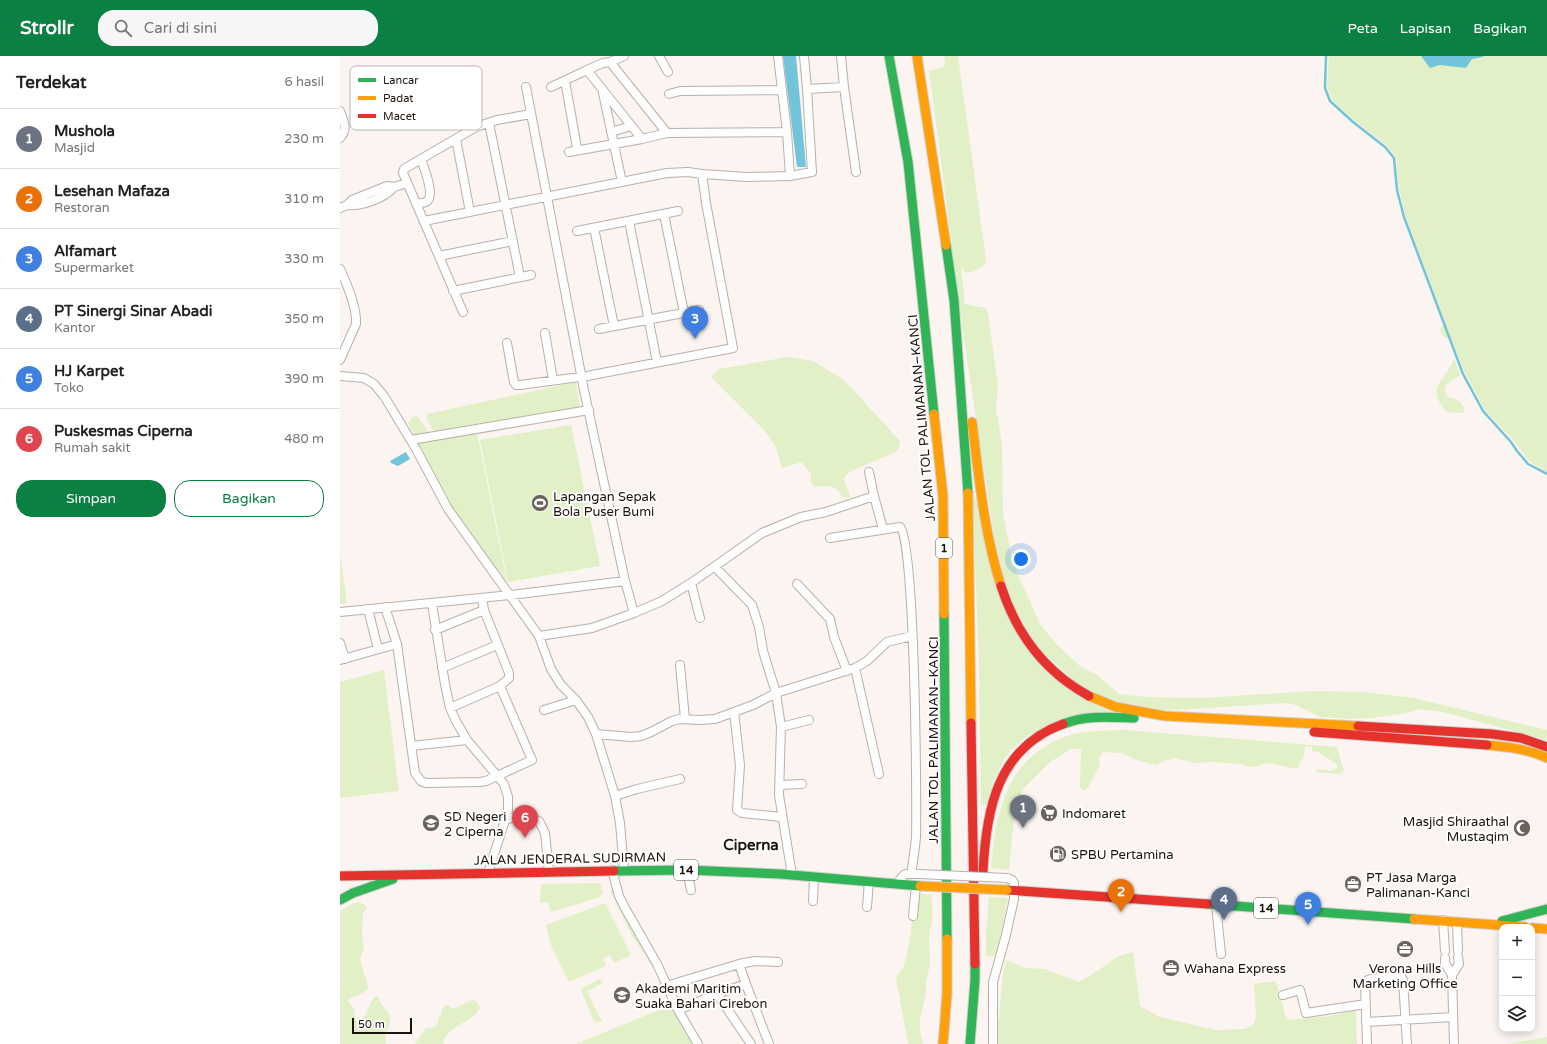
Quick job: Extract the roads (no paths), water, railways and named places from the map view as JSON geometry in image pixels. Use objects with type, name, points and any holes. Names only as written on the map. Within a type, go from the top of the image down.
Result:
[{"type":"highway","name":"JALAN TOL PALIMANAN–KANCI","points":[[889,56],[908,162],[943,496],[947,994],[943,1044]]},
{"type":"highway","name":"1","points":[[917,56],[954,300],[969,510],[975,980],[970,1044]]},
{"type":"highway","points":[[954,300],[986,521],[997,575],[1012,616],[1022,634],[1040,658],[1059,677],[1082,693],[1107,705],[1135,712],[1166,716],[1474,732],[1509,736],[1541,744],[1547,747]]},
{"type":"highway","points":[[975,980],[981,927],[984,844],[990,810],[1004,770],[1014,756],[1035,736],[1055,727],[1077,719],[1109,717],[1513,747],[1536,753],[1547,758]]},
{"type":"highway","name":"JALAN JENDERAL SUDIRMAN","points":[[340,876],[612,870],[687,870],[792,875],[918,886]]},
{"type":"highway","points":[[340,900],[353,893],[406,874]]},
{"type":"highway","name":"14","points":[[918,886],[1011,890],[1499,925]]},
{"type":"highway","points":[[1490,924],[1547,910]]},
{"type":"highway","points":[[1535,928],[1547,929]]},
{"type":"highway","points":[[936,1044],[946,980]]},
{"type":"street","points":[[551,87],[603,63],[610,62],[624,56]]},
{"type":"street","points":[[659,56],[668,72]]},
{"type":"street","points":[[778,56],[781,90],[793,175]]},
{"type":"street","points":[[424,221],[667,173],[688,172],[747,177],[793,175],[812,172],[804,56]]},
{"type":"street","points":[[841,56],[856,172]]},
{"type":"street","points":[[610,62],[667,133]]},
{"type":"street","points":[[587,70],[603,92],[642,139]]},
{"type":"street","points":[[564,81],[577,148],[579,150]]},
{"type":"street","points":[[526,87],[581,376],[625,581],[634,613]]},
{"type":"street","points":[[807,89],[844,87]]},
{"type":"street","points":[[669,94],[680,91],[781,90]]},
{"type":"street","points":[[603,92],[622,182]]},
{"type":"street","points":[[340,111],[346,128],[344,134],[340,138]]},
{"type":"street","points":[[482,125],[531,114]]},
{"type":"street","points":[[489,123],[520,277]]},
{"type":"street","points":[[611,132],[631,126]]},
{"type":"street","points":[[463,312],[403,173],[404,169],[471,130]]},
{"type":"street","points":[[569,152],[614,145],[667,133],[787,132]]},
{"type":"street","points":[[456,139],[470,212]]},
{"type":"street","points":[[416,204],[426,202],[431,192],[421,159]]},
{"type":"street","points":[[507,343],[513,380],[520,386],[733,348],[702,174]]},
{"type":"street","points":[[343,207],[352,200],[359,201],[387,186],[394,187],[408,183]]},
{"type":"street","points":[[577,231],[678,211]]},
{"type":"street","points":[[664,214],[684,313]]},
{"type":"street","points":[[629,221],[657,362]]},
{"type":"street","points":[[594,228],[614,326]]},
{"type":"street","points":[[439,256],[513,241]]},
{"type":"street","points":[[340,269],[354,304],[356,318],[356,324],[340,360]]},
{"type":"street","points":[[453,291],[530,275]]},
{"type":"street","points":[[598,329],[699,310]]},
{"type":"street","points":[[545,333],[553,380]]},
{"type":"street","points":[[340,376],[364,378],[374,384],[384,396],[411,440],[448,509],[539,636],[551,669],[561,685],[576,700],[588,717],[596,734],[615,796],[620,823],[624,870]]},
{"type":"street","points":[[411,440],[588,410]]},
{"type":"street","points":[[869,472],[883,529]]},
{"type":"street","points":[[539,636],[592,628],[634,613],[662,601],[691,583],[760,534],[788,522],[874,496]]},
{"type":"street","points":[[830,538],[900,527],[903,530],[910,592],[915,694],[915,874]]},
{"type":"street","points":[[715,567],[752,605],[776,694],[781,727],[779,795],[792,875]]},
{"type":"street","points":[[340,612],[432,604],[625,581]]},
{"type":"street","points":[[691,583],[700,618]]},
{"type":"street","points":[[797,584],[830,620],[834,637],[851,669],[879,774]]},
{"type":"street","points":[[450,708],[500,686],[509,678],[484,610],[482,598]]},
{"type":"street","points":[[432,604],[450,708],[467,740],[504,784],[508,797],[505,820],[488,873]]},
{"type":"street","points":[[386,607],[397,644],[415,773],[421,781],[426,783],[480,782],[531,761],[532,759],[500,686]]},
{"type":"street","points":[[368,609],[378,649]]},
{"type":"street","points":[[436,630],[484,610]]},
{"type":"street","points":[[596,734],[619,737],[641,736],[661,728],[672,721],[685,719],[715,719],[753,705],[776,694],[851,669],[867,661],[887,642],[912,636]]},
{"type":"street","points":[[340,643],[342,660],[397,644]]},
{"type":"street","points":[[442,668],[495,646]]},
{"type":"street","points":[[680,665],[685,719]]},
{"type":"street","points":[[544,710],[576,700]]},
{"type":"street","points":[[734,712],[740,765],[737,810],[742,814],[782,817]]},
{"type":"street","points":[[781,727],[809,720]]},
{"type":"street","points":[[411,746],[467,740]]},
{"type":"street","points":[[615,796],[637,789],[680,779]]},
{"type":"street","points":[[780,785],[802,784]]},
{"type":"street","points":[[505,820],[524,816],[539,821],[545,833],[549,872]]},
{"type":"street","points":[[612,870],[618,892],[625,908],[657,964],[678,1010],[698,1044]]},
{"type":"street","points":[[687,870],[691,890]]},
{"type":"street","points":[[897,884],[906,873],[1007,878],[1012,880],[1014,883],[1011,890],[1006,935],[993,982],[993,1044]]},
{"type":"street","points":[[813,901],[814,877]]},
{"type":"street","points":[[867,907],[869,881]]},
{"type":"street","points":[[913,916],[918,886]]},
{"type":"street","points":[[1216,905],[1221,954]]},
{"type":"street","points":[[1443,920],[1445,963],[1452,975],[1454,1044]]},
{"type":"street","points":[[1452,975],[1458,964],[1457,922]]},
{"type":"street","points":[[666,986],[739,964],[755,961],[778,962]]},
{"type":"street","points":[[739,964],[769,1044]]},
{"type":"street","points":[[1367,1044],[1365,986],[1368,980],[1401,976],[1404,980],[1407,1044]]},
{"type":"street","points":[[678,1010],[746,984]]},
{"type":"street","points":[[1283,995],[1300,990],[1306,1013],[1366,1004]]},
{"type":"street","points":[[717,994],[751,1044]]},
{"type":"street","points":[[1366,1022],[1453,1018]]},
{"type":"water","points":[[783,56],[796,56],[806,167],[797,167]]},
{"type":"water","points":[[1421,56],[1483,57],[1472,59],[1466,68],[1440,65],[1430,68]]},
{"type":"water","points":[[406,452],[410,459],[398,466],[391,463],[390,461]]},
{"type":"waterway","points":[[1326,56],[1325,88],[1330,101],[1353,122],[1385,147],[1394,158],[1397,190],[1404,217],[1463,374],[1483,411],[1511,442],[1528,464],[1547,474]]},
{"type":"place","name":"Alfamart","points":[[695,339]]},
{"type":"place","name":"Lapangan Sepak Bola Puser Bumi","points":[[540,503]]},
{"type":"place","name":"Indomaret","points":[[1049,813]]},
{"type":"place","name":"SD Negeri 2 Ciperna","points":[[431,823]]},
{"type":"place","name":"Mushola","points":[[1023,828]]},
{"type":"place","name":"Masjid Shiraathal Mustaqim","points":[[1522,828]]},
{"type":"place","name":"Puskesmas Ciperna","points":[[525,838]]},
{"type":"place","name":"SPBU Pertamina","points":[[1058,854]]},
{"type":"place","name":"PT Jasa Marga Palimanan-Kanci","points":[[1353,884]]},
{"type":"place","name":"Lesehan Mafaza","points":[[1121,912]]},
{"type":"place","name":"PT Sinergi Sinar Abadi","points":[[1224,920]]},
{"type":"place","name":"HJ Karpet","points":[[1308,925]]},
{"type":"place","name":"Verona Hills Marketing Office","points":[[1405,949]]},
{"type":"place","name":"Wahana Express","points":[[1171,968]]},
{"type":"place","name":"Akademi Maritim Suaka Bahari Cirebon","points":[[622,995]]},
{"type":"district","name":"Ciperna","points":[[751,845]]}]
